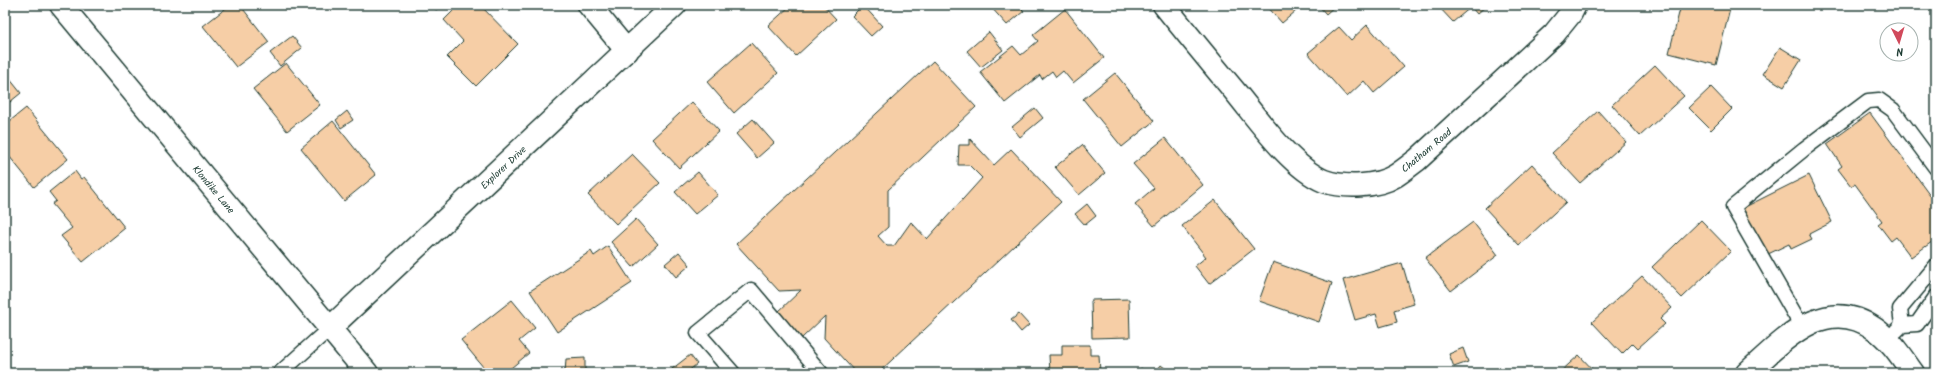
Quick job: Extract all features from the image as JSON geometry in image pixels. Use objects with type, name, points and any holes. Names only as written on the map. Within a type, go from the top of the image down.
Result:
[{"type":"street","name":"Klondike Lane","points":[[61,5],[367,373]]},
{"type":"street","points":[[588,5],[627,51]]},
{"type":"street","name":"Explorer Drive","points":[[330,328],[676,5]]},
{"type":"street","name":"Chatham Road","points":[[1164,5],[1263,126],[1294,160],[1309,173],[1325,181],[1353,186],[1367,185],[1394,176],[1417,160],[1554,34],[1571,13],[1574,5]]},
{"type":"street","points":[[1748,373],[1787,337],[1808,323],[1830,316],[1854,319],[1875,329],[1895,333],[1913,373]]},
{"type":"lane","points":[[1802,327],[1733,207],[1804,149],[1868,101],[1879,100],[1893,110],[1936,168]]},
{"type":"lane","points":[[1895,333],[1900,309],[1936,266]]},
{"type":"lane","points":[[733,373],[698,333],[751,290],[821,373]]},
{"type":"lane","points":[[1895,333],[1917,324],[1936,297]]},
{"type":"lane","points":[[280,373],[330,328]]},
{"type":"building","points":[[230,5],[240,5],[269,42],[236,67],[203,26]]},
{"type":"building","points":[[432,5],[442,5],[436,10]]},
{"type":"building","points":[[459,5],[480,5],[518,44],[476,86],[447,57],[463,41],[444,20]]},
{"type":"building","points":[[791,5],[823,5],[836,19],[796,56],[768,26]]},
{"type":"building","points":[[863,5],[882,26],[871,36],[852,16]]},
{"type":"building","points":[[1027,5],[1022,9],[1024,11],[1007,25],[990,6]]},
{"type":"building","points":[[1266,5],[1303,5],[1282,23]]},
{"type":"building","points":[[1318,5],[1336,5],[1326,14]]},
{"type":"building","points":[[1437,5],[1487,5],[1477,14],[1471,7],[1453,22]]},
{"type":"building","points":[[1681,5],[1731,5],[1716,65],[1669,53]]},
{"type":"building","points":[[1065,9],[1104,58],[1073,83],[1063,71],[1056,77],[1052,71],[1042,79],[1040,75],[1005,103],[980,72],[1013,46],[1021,55],[1038,41],[1033,35]]},
{"type":"building","points":[[1367,25],[1404,67],[1374,93],[1364,81],[1347,97],[1308,53],[1339,27],[1351,40]]},
{"type":"building","points":[[989,32],[1003,50],[981,67],[967,51]]},
{"type":"building","points":[[292,36],[302,48],[280,66],[270,53]]},
{"type":"building","points":[[751,43],[778,73],[734,113],[707,82]]},
{"type":"building","points":[[1780,47],[1801,60],[1784,87],[1763,74]]},
{"type":"building","points":[[933,61],[976,107],[888,190],[888,227],[878,236],[887,246],[894,246],[911,222],[927,239],[982,178],[969,165],[958,165],[959,145],[970,145],[970,139],[994,165],[1011,149],[1061,202],[878,373],[856,373],[824,338],[825,316],[802,338],[778,312],[801,290],[779,291],[736,244]]},
{"type":"building","points":[[286,63],[320,105],[287,131],[253,89]]},
{"type":"building","points":[[1655,65],[1684,96],[1640,136],[1612,105]]},
{"type":"building","points":[[5,73],[21,93],[5,106]]},
{"type":"building","points":[[1115,73],[1154,121],[1122,147],[1083,99]]},
{"type":"building","points":[[1711,87],[1732,109],[1711,130],[1689,108]]},
{"type":"building","points":[[692,102],[719,131],[679,168],[652,139]]},
{"type":"building","points":[[26,108],[68,159],[34,187],[5,151],[5,125]]},
{"type":"building","points":[[1035,108],[1043,118],[1020,137],[1012,127]]},
{"type":"building","points":[[347,111],[353,120],[341,128],[336,120]]},
{"type":"building","points":[[1598,111],[1626,142],[1580,183],[1552,153]]},
{"type":"building","points":[[1870,113],[1936,203],[1936,239],[1911,257],[1896,237],[1891,241],[1878,224],[1882,221],[1855,184],[1851,186],[1838,169],[1842,166],[1827,144]]},
{"type":"building","points":[[753,119],[774,143],[757,158],[736,134]]},
{"type":"building","points":[[333,121],[376,175],[344,201],[301,148]]},
{"type":"building","points":[[1165,138],[1203,185],[1154,226],[1135,204],[1154,188],[1133,164]]},
{"type":"building","points":[[1082,145],[1105,173],[1079,195],[1055,167]]},
{"type":"building","points":[[632,154],[660,183],[616,224],[588,195]]},
{"type":"building","points":[[1532,164],[1566,202],[1519,245],[1485,208]]},
{"type":"building","points":[[75,171],[81,179],[84,177],[125,228],[83,262],[61,236],[72,228],[52,204],[56,201],[49,192]]},
{"type":"building","points":[[698,172],[718,195],[695,214],[675,192]]},
{"type":"building","points":[[1809,175],[1832,222],[1809,234],[1812,239],[1791,249],[1789,244],[1766,255],[1743,208]]},
{"type":"building","points":[[1215,200],[1254,249],[1209,284],[1195,266],[1206,257],[1182,226]]},
{"type":"building","points":[[1087,204],[1096,216],[1085,225],[1075,214]]},
{"type":"building","points":[[636,219],[658,244],[633,267],[611,242]]},
{"type":"building","points":[[1701,220],[1731,251],[1682,298],[1652,267]]},
{"type":"building","points":[[1473,222],[1498,255],[1451,291],[1425,258]]},
{"type":"building","points":[[608,246],[632,283],[557,332],[530,291],[591,251],[594,256]]},
{"type":"building","points":[[679,252],[690,265],[676,277],[665,264]]},
{"type":"building","points":[[1273,262],[1332,283],[1319,322],[1259,301]]},
{"type":"building","points":[[1402,263],[1414,304],[1394,310],[1397,322],[1380,327],[1376,314],[1355,320],[1343,280]]},
{"type":"building","points":[[1642,276],[1672,308],[1660,319],[1665,324],[1638,348],[1633,343],[1622,354],[1592,322]]},
{"type":"building","points":[[1129,299],[1130,337],[1092,338],[1091,300]]},
{"type":"building","points":[[512,300],[535,328],[519,341],[529,353],[505,373],[488,373],[461,340]]},
{"type":"building","points":[[1019,314],[1029,325],[1021,332],[1011,320]]},
{"type":"building","points":[[1062,345],[1090,345],[1090,355],[1099,355],[1100,373],[1050,373],[1049,355],[1062,355]]},
{"type":"building","points":[[1463,348],[1468,362],[1454,367],[1449,354]]},
{"type":"building","points":[[690,355],[697,364],[686,373],[674,373],[672,369]]},
{"type":"building","points":[[1579,355],[1596,373],[1559,373]]},
{"type":"building","points":[[585,358],[585,370],[617,371],[619,373],[565,373],[566,359]]},
{"type":"building","points":[[1161,365],[1171,373],[1155,373]]},
{"type":"building","points":[[1141,368],[1147,373],[1137,373]]}]
